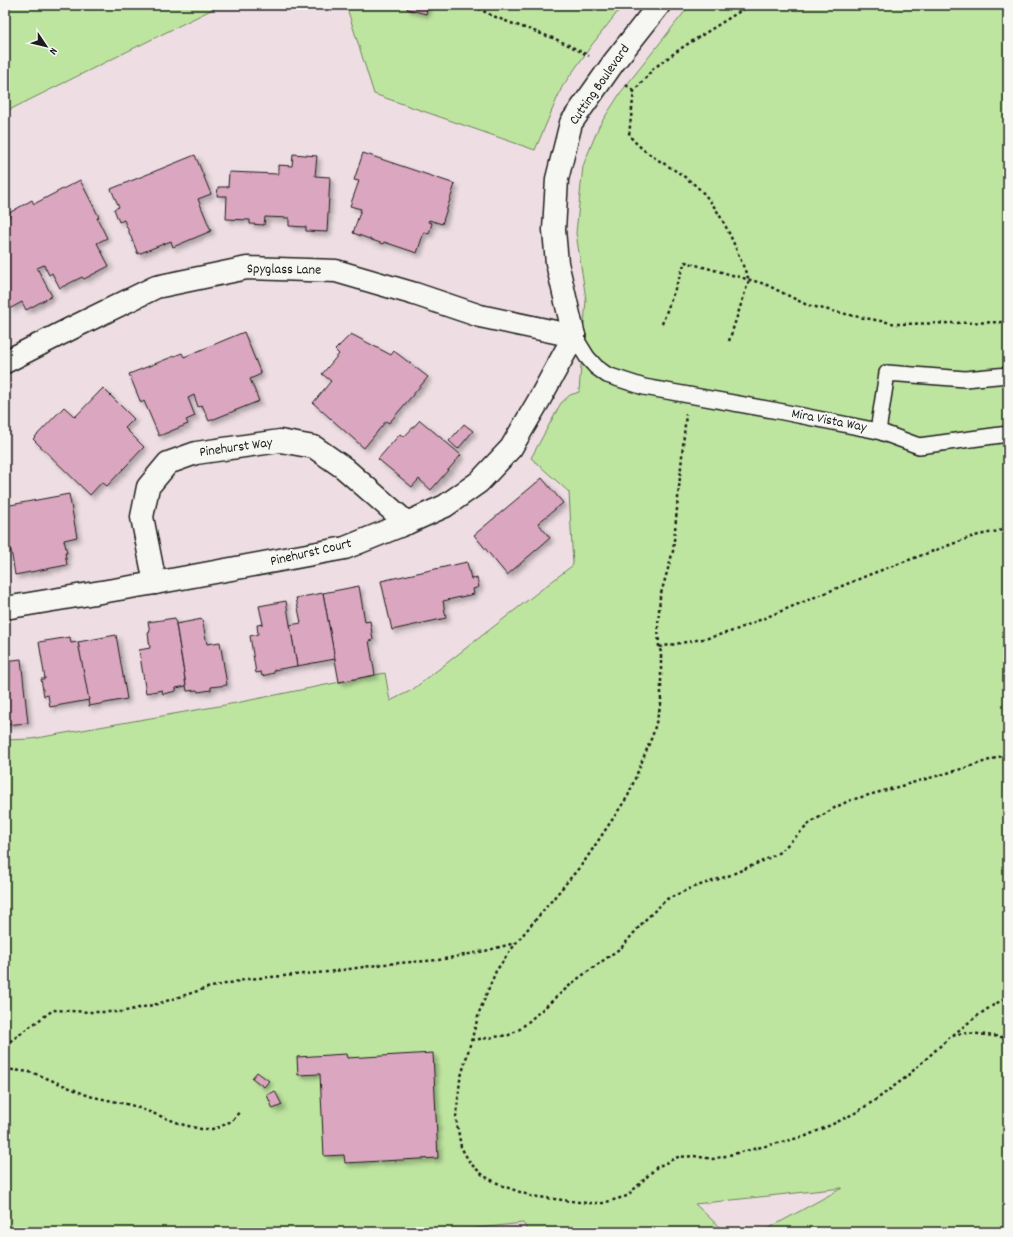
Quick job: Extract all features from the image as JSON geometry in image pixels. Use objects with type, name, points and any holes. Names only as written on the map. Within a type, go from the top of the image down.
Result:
[{"type":"street","name":"Cutting Boulevard","points":[[574,336],[557,263],[554,230],[557,179],[570,123],[607,71],[659,5]]},
{"type":"street","name":"Spyglass Lane","points":[[5,362],[156,287],[247,268],[336,272],[415,294],[480,316],[574,336]]},
{"type":"street","name":"Pinehurst Court","points":[[5,608],[16,608],[345,548],[445,506],[479,482],[511,448],[574,336]]},
{"type":"street","name":"Pinehurst Way","points":[[155,583],[142,518],[148,487],[168,463],[196,453],[280,441],[314,447],[344,468],[407,523]]},
{"type":"lane","name":"Cutting Boulevard","points":[[574,336],[596,367],[607,374],[644,387],[688,395]]},
{"type":"lane","name":"Mira Vista Way","points":[[688,395],[878,431],[887,373],[965,379],[1008,374]]},
{"type":"lane","points":[[878,431],[919,446],[1008,434]]},
{"type":"path","points":[[473,5],[487,14],[548,36],[574,48],[591,58],[634,91]]},
{"type":"path","points":[[729,341],[749,280],[731,236],[710,199],[690,181],[638,146],[629,135],[634,91],[654,68],[683,47],[750,5]]},
{"type":"path","points":[[662,324],[685,262],[765,284],[807,305],[897,324],[1008,322]]},
{"type":"path","points":[[688,395],[673,550],[660,597],[658,626],[659,647],[661,652],[661,704],[653,734],[628,796],[584,862],[516,943],[496,971],[480,1010],[460,1080],[456,1118],[461,1147],[470,1163],[484,1176],[503,1186],[530,1196],[587,1203],[603,1203],[627,1196],[657,1167],[678,1157],[694,1156],[713,1159],[806,1136],[855,1113],[905,1078],[970,1021],[1008,997]]},
{"type":"path","points":[[659,647],[708,638],[733,631],[871,574],[974,536],[1008,529]]},
{"type":"path","points":[[472,1040],[509,1036],[520,1029],[576,980],[622,947],[645,920],[667,899],[691,888],[728,876],[780,852],[810,824],[836,807],[851,800],[965,768],[1008,754]]},
{"type":"path","points":[[5,1045],[28,1030],[53,1010],[122,1012],[157,1004],[207,988],[248,979],[328,972],[385,964],[439,960],[516,943]]},
{"type":"path","points":[[950,1037],[962,1033],[1008,1038]]},
{"type":"path","points":[[5,1069],[29,1072],[39,1075],[89,1096],[131,1104],[184,1125],[212,1129],[220,1127],[233,1120],[240,1111]]},
{"type":"green space","points":[[5,5],[221,5],[5,112]]},
{"type":"green space","points":[[346,5],[623,5],[591,46],[562,87],[535,150],[374,94]]},
{"type":"green space","points":[[690,5],[1008,5],[1008,1232],[762,1232],[842,1188],[695,1204],[725,1232],[529,1232],[523,1223],[443,1232],[5,1232],[5,740],[31,739],[236,703],[385,673],[390,701],[412,690],[573,565],[569,492],[531,458],[561,403],[570,395],[579,392],[586,299],[576,233],[583,166],[599,126],[621,92]]},
{"type":"building","points":[[408,5],[428,5],[426,14],[407,9]]},
{"type":"building","points":[[363,153],[455,184],[442,224],[429,220],[428,222],[432,223],[429,234],[424,232],[417,253],[384,242],[383,244],[353,233],[361,209],[350,206],[359,181],[354,180]]},
{"type":"building","points":[[293,154],[317,156],[315,176],[330,177],[327,232],[306,231],[306,227],[289,226],[289,218],[265,217],[264,225],[250,224],[250,220],[226,219],[227,196],[217,196],[218,187],[228,187],[229,172],[278,174],[278,165],[292,166]]},
{"type":"building","points":[[195,155],[211,194],[198,199],[211,231],[173,247],[171,241],[138,254],[124,220],[119,222],[114,209],[119,207],[111,189]]},
{"type":"building","points":[[80,180],[99,217],[97,218],[107,238],[97,243],[109,266],[84,279],[82,277],[60,288],[52,273],[49,275],[44,265],[37,268],[52,296],[26,310],[22,302],[11,308],[5,296],[5,219],[10,216],[9,213],[32,200],[34,204]]},
{"type":"building","points":[[244,332],[261,374],[250,379],[259,401],[209,421],[202,405],[198,407],[194,395],[188,398],[195,416],[186,420],[188,424],[159,436],[144,401],[141,403],[129,374],[182,353],[184,357]]},
{"type":"building","points":[[351,334],[391,355],[394,351],[428,377],[389,423],[386,421],[364,448],[313,403],[331,381],[322,374],[339,354],[335,350]]},
{"type":"building","points":[[103,388],[134,419],[125,428],[144,447],[107,486],[102,482],[90,495],[33,439],[64,407],[75,417]]},
{"type":"building","points":[[420,420],[461,455],[431,490],[419,479],[412,487],[378,459],[400,434],[404,437]]},
{"type":"building","points":[[464,424],[473,431],[458,449],[449,441]]},
{"type":"building","points":[[542,478],[563,503],[538,523],[550,538],[507,575],[474,535]]},
{"type":"building","points":[[69,494],[77,537],[64,540],[67,553],[65,553],[67,565],[15,575],[11,550],[7,551],[5,546],[5,506]]},
{"type":"building","points":[[467,562],[471,579],[477,578],[479,587],[473,589],[474,594],[443,601],[446,618],[392,630],[381,581]]},
{"type":"building","points":[[359,586],[365,622],[370,621],[373,640],[369,641],[375,675],[339,682],[323,593]]},
{"type":"building","points":[[323,593],[335,659],[297,666],[290,625],[301,623],[296,598]]},
{"type":"building","points":[[286,601],[297,666],[274,670],[274,673],[262,676],[261,672],[256,673],[250,636],[258,634],[257,625],[263,624],[259,606]]},
{"type":"building","points":[[175,618],[186,686],[176,688],[176,691],[163,694],[162,690],[146,693],[139,650],[150,648],[148,633],[150,632],[148,622]]},
{"type":"building","points":[[202,619],[207,644],[220,642],[227,685],[211,687],[211,690],[198,692],[197,690],[187,691],[176,624]]},
{"type":"building","points":[[116,635],[127,699],[89,706],[78,642]]},
{"type":"building","points":[[70,637],[71,643],[78,642],[89,700],[50,707],[48,695],[44,696],[41,679],[45,679],[39,642]]},
{"type":"building","points":[[21,659],[28,723],[5,725],[5,661]]},
{"type":"building","points":[[433,1053],[438,1158],[345,1163],[344,1155],[324,1156],[320,1074],[298,1075],[297,1057],[346,1054],[347,1058]]},
{"type":"building","points":[[257,1072],[269,1081],[264,1087],[252,1078]]},
{"type":"building","points":[[275,1091],[282,1105],[273,1109],[267,1095]]}]
